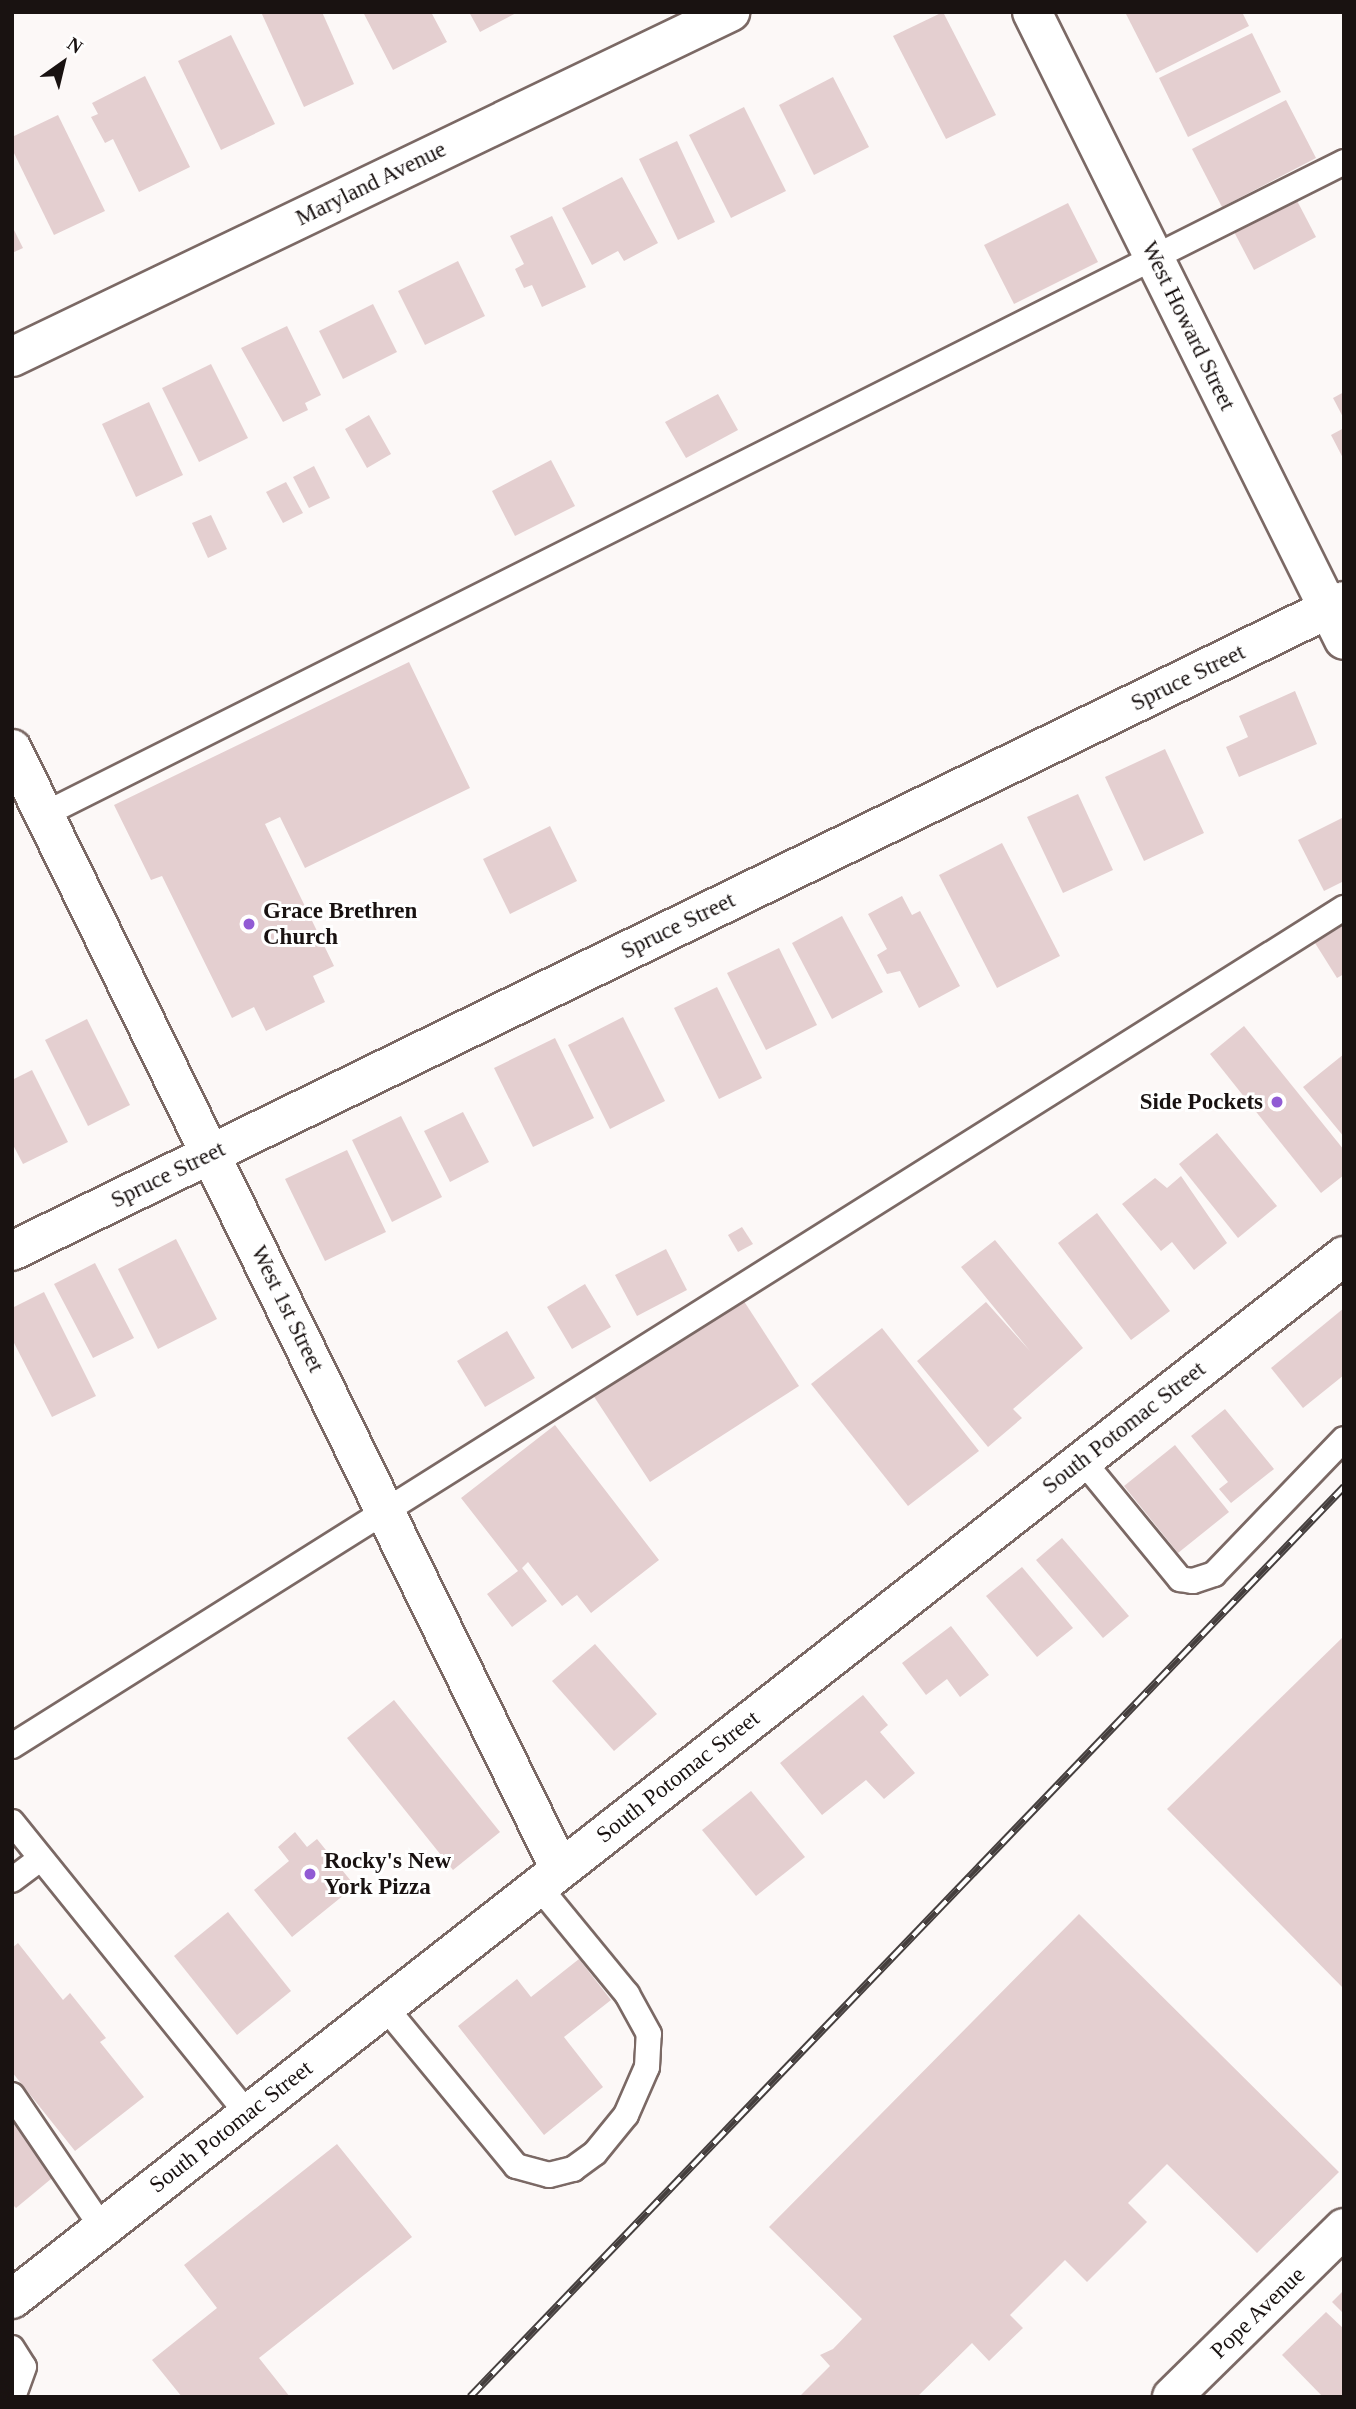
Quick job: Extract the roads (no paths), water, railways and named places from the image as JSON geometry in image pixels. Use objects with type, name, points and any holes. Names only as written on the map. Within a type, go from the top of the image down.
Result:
[{"type":"street","name":"Maryland Avenue","points":[[12,356],[730,12]]},
{"type":"street","name":"West Howard Street","points":[[1032,12],[1339,617]]},
{"type":"street","name":"Spruce Street","points":[[12,1251],[1339,617]]},
{"type":"street","name":"West 1st Street","points":[[12,749],[30,804],[211,1154],[384,1509],[550,1878]]},
{"type":"street","name":"South Potomac Street","points":[[12,2299],[101,2226],[248,2115],[1344,1256]]},
{"type":"street","name":"Pope Avenue","points":[[1172,2397],[1344,2228]]},
{"type":"lane","points":[[30,804],[1344,162]]},
{"type":"lane","points":[[12,1746],[384,1509],[1344,908]]},
{"type":"lane","points":[[1083,1461],[1180,1579],[1193,1581],[1214,1574],[1344,1439]]},
{"type":"lane","points":[[12,1822],[248,2115]]},
{"type":"lane","points":[[12,1880],[41,1858]]},
{"type":"lane","points":[[385,2007],[516,2166],[548,2175],[573,2169],[595,2153],[626,2115],[647,2067],[649,2035],[627,1994],[550,1878]]},
{"type":"lane","points":[[12,2095],[101,2226]]},
{"type":"lane","points":[[12,2348],[24,2367],[13,2397]]},
{"type":"railway","points":[[470,2397],[1344,1487]]},
{"type":"place","name":"Grace Brethren Church","points":[[249,924]]},
{"type":"place","name":"Side Pockets","points":[[1277,1102]]},
{"type":"place","name":"Rocky's New York Pizza","points":[[310,1874]]}]
